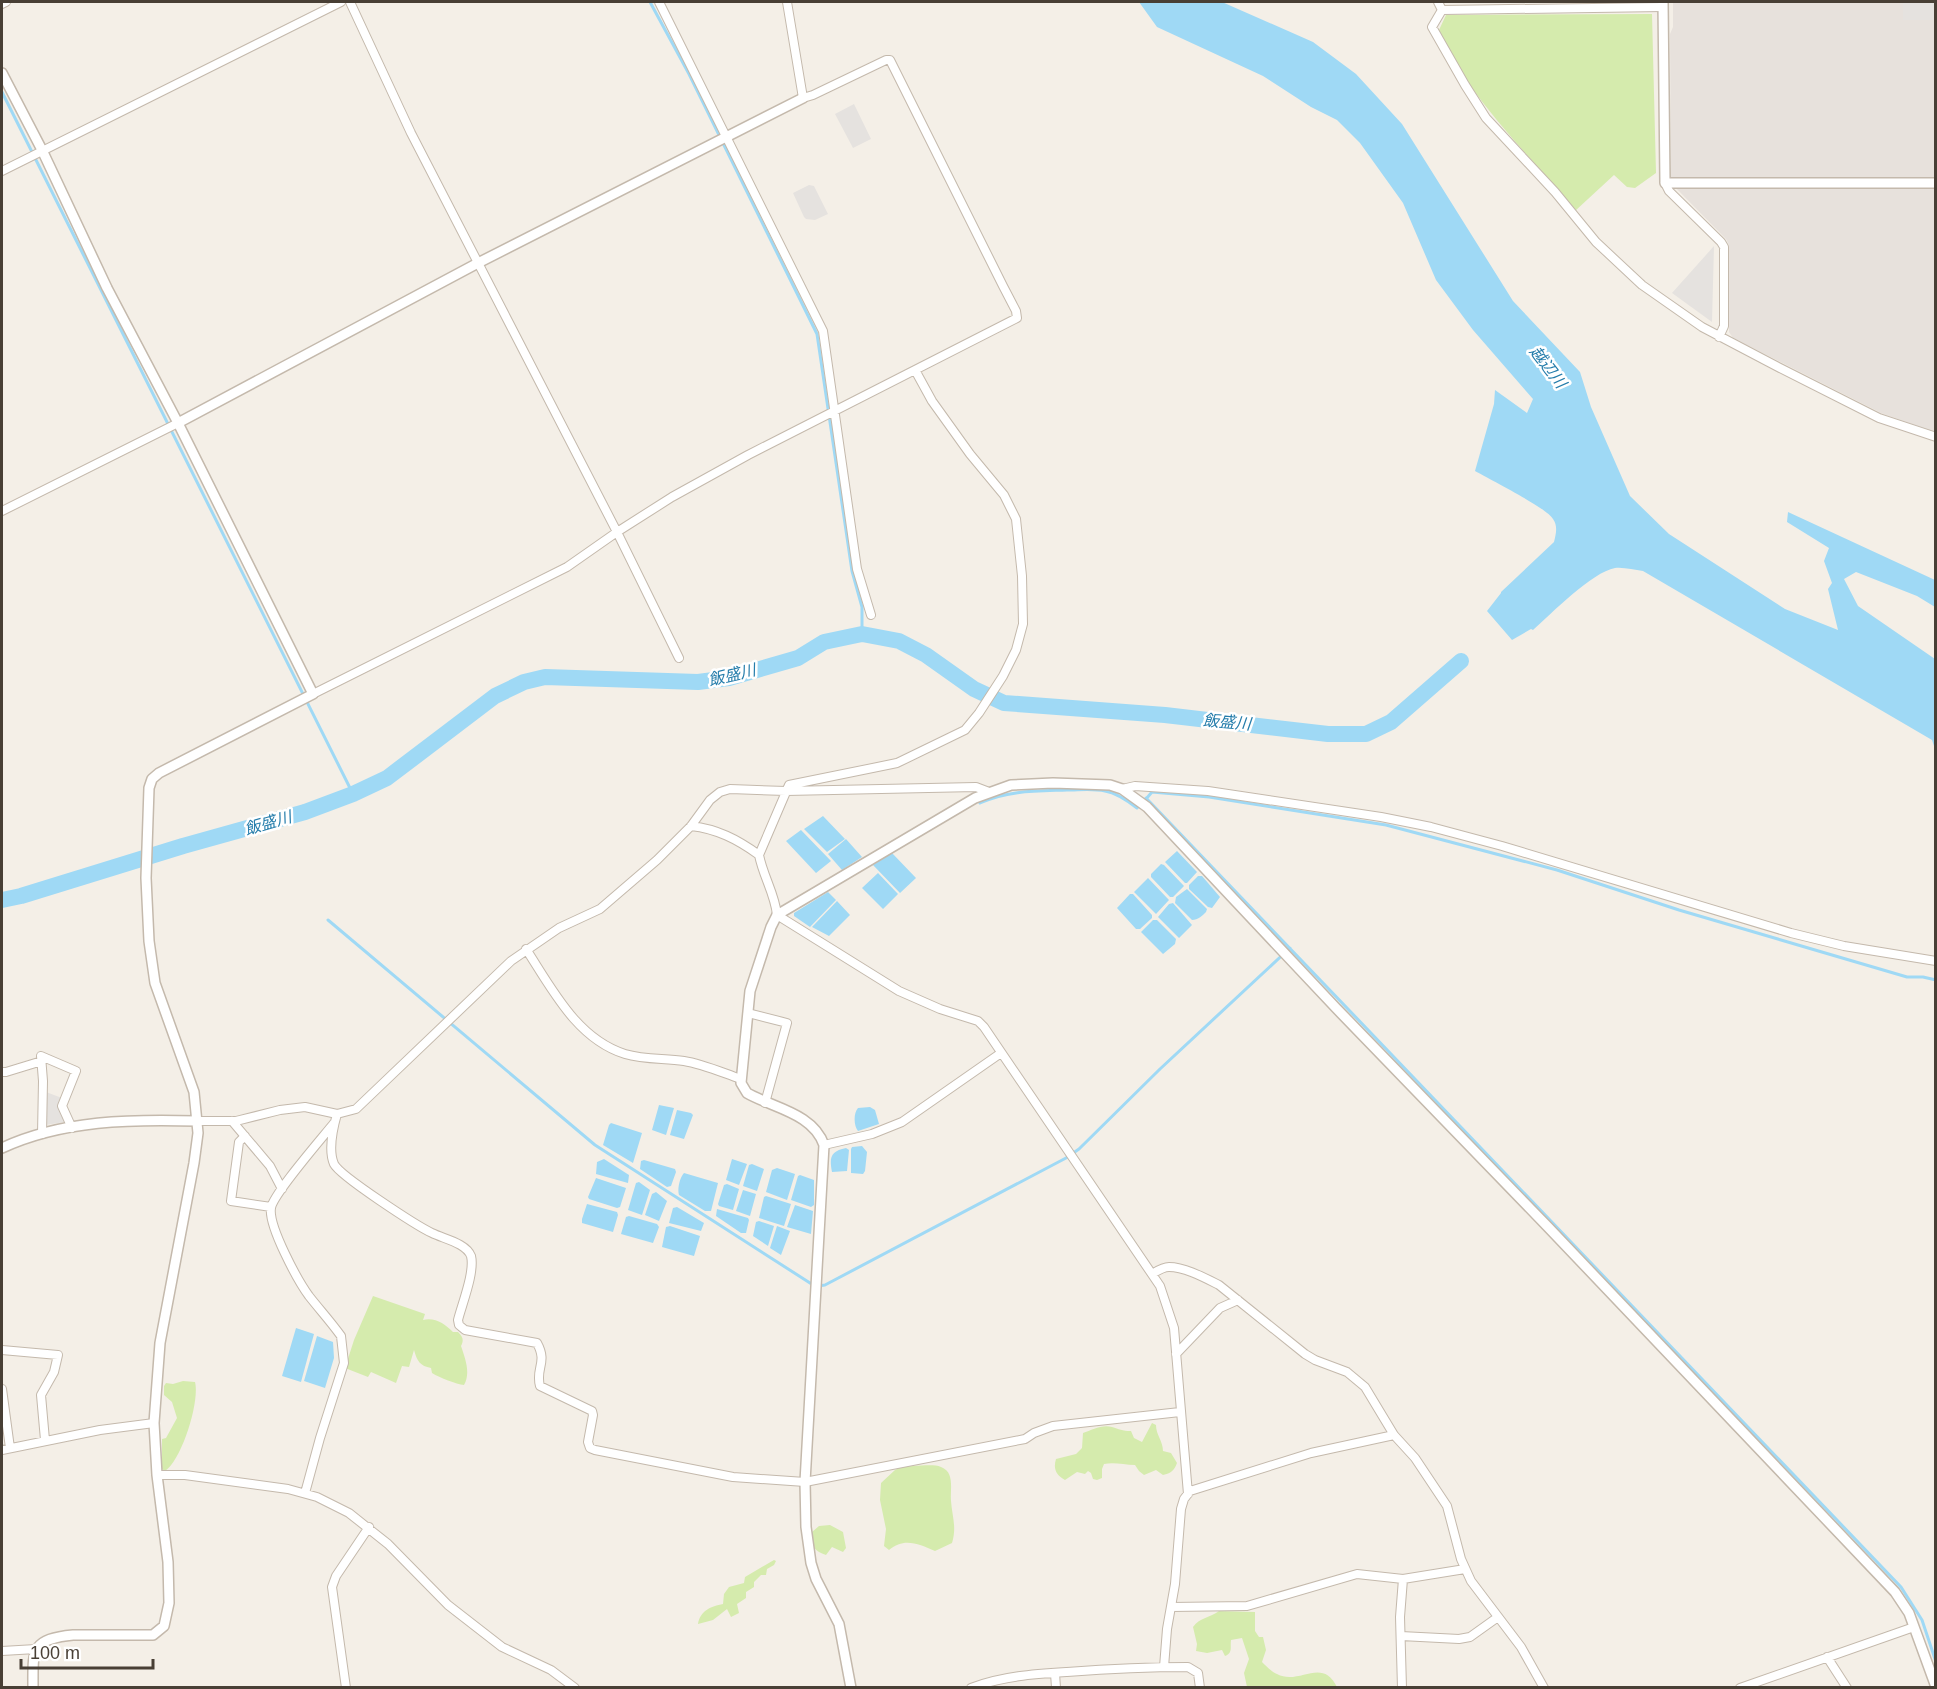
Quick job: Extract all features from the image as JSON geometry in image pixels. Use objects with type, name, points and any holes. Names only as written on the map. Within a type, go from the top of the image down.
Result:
[{"type":"street","points":[[2,4],[6,2]]},
{"type":"street","points":[[2,171],[341,2]]},
{"type":"street","points":[[350,2],[411,133],[617,532],[679,658]]},
{"type":"street","points":[[660,2],[823,331],[857,569],[871,615]]},
{"type":"street","points":[[787,2],[803,98]]},
{"type":"street","points":[[1438,2],[1442,10]]},
{"type":"street","points":[[1442,10],[1505,6],[1663,4],[1665,183],[1669,190],[1724,247],[1724,326],[1719,337]]},
{"type":"street","points":[[1442,10],[1432,27],[1486,118],[1555,192],[1614,261],[1660,299],[1719,337],[1879,418],[1935,438]]},
{"type":"street","points":[[2,512],[176,424],[478,263],[726,136],[886,60],[890,60],[1016,312],[1017,318],[672,496],[567,567],[313,694],[159,773],[152,779],[149,788],[146,839],[149,941],[155,983],[190,1080],[196,1103],[197,1121],[194,1163],[160,1344],[154,1423],[157,1475],[170,1587],[167,1616],[164,1626],[153,1635],[60,1636],[44,1642],[33,1654],[33,1688]]},
{"type":"street","points":[[2,74],[107,288],[313,694]]},
{"type":"street","points":[[1665,183],[1935,183]]},
{"type":"street","points":[[759,855],[789,785],[880,768],[903,761],[965,730],[980,713],[1016,650],[1023,624],[1022,576],[1016,519],[1004,495],[932,401],[915,370]]},
{"type":"street","points":[[851,1688],[839,1624],[816,1579],[811,1563],[806,1527],[805,1482],[824,1145],[818,1132],[800,1116],[765,1103],[747,1093],[741,1083],[754,976],[777,915],[975,798],[1011,785],[1053,783],[1099,783],[1122,789],[1147,807],[1336,1008],[1888,1583],[1909,1613],[1935,1687]]},
{"type":"street","points":[[1122,789],[1135,786],[1208,792],[1381,817],[1431,827],[1502,846],[1791,933],[1844,946],[1935,961]]},
{"type":"street","points":[[2,1148],[42,1134],[124,1121],[232,1121],[305,1107],[337,1114],[356,1109],[511,961],[559,928],[600,909],[657,860],[690,826],[710,800],[720,792],[730,789],[786,791],[976,787],[990,792]]},
{"type":"street","points":[[690,826],[709,828],[724,834],[759,855],[775,900],[777,915]]},
{"type":"street","points":[[777,915],[899,991],[940,1009],[978,1021],[1001,1053],[1160,1286],[1174,1328],[1188,1494]]},
{"type":"street","points":[[526,950],[575,1021],[593,1038],[626,1054],[644,1058],[687,1061],[741,1079]]},
{"type":"street","points":[[748,1013],[787,1023],[765,1103]]},
{"type":"street","points":[[824,1145],[872,1134],[902,1122],[1001,1053]]},
{"type":"street","points":[[42,1134],[41,1056],[76,1071],[62,1106],[72,1128]]},
{"type":"street","points":[[2,1072],[42,1061]]},
{"type":"street","points":[[337,1114],[331,1155],[336,1167],[427,1231],[463,1246],[468,1251],[471,1272],[458,1320],[459,1325],[465,1330],[537,1343],[543,1355],[538,1381],[540,1386],[593,1413],[588,1442],[590,1448],[733,1477],[805,1482],[1025,1439],[1053,1426],[1180,1412]]},
{"type":"street","points":[[232,1121],[270,1166],[282,1189]]},
{"type":"street","points":[[305,1493],[344,1363],[344,1343],[308,1295],[281,1246],[271,1207],[282,1189],[334,1123]]},
{"type":"street","points":[[245,1136],[239,1142],[231,1201],[271,1207]]},
{"type":"street","points":[[1152,1274],[1168,1267],[1177,1268],[1219,1285],[1305,1354],[1337,1367],[1356,1378],[1372,1397],[1394,1435],[1415,1458],[1446,1506],[1461,1560],[1471,1581],[1521,1647],[1544,1688]]},
{"type":"street","points":[[1176,1354],[1220,1308],[1238,1300]]},
{"type":"street","points":[[2,1350],[58,1355],[54,1372],[41,1395],[45,1440]]},
{"type":"street","points":[[2,1389],[6,1450],[45,1440],[154,1423]]},
{"type":"street","points":[[1164,1667],[1184,1498],[1191,1491],[1311,1453],[1394,1435]]},
{"type":"street","points":[[157,1475],[185,1475],[270,1485],[305,1493],[349,1513],[369,1527],[448,1605],[502,1647],[558,1674],[575,1688]]},
{"type":"street","points":[[346,1688],[332,1587],[336,1576],[369,1527]]},
{"type":"street","points":[[1171,1607],[1247,1606],[1358,1574],[1403,1579],[1465,1569]]},
{"type":"street","points":[[1402,1688],[1400,1602],[1403,1579]]},
{"type":"street","points":[[1401,1636],[1459,1639],[1470,1637],[1498,1617]]},
{"type":"street","points":[[1740,1688],[1914,1627]]},
{"type":"street","points":[[2,1651],[36,1649]]},
{"type":"street","points":[[1827,1658],[1848,1688]]},
{"type":"street","points":[[971,1688],[1002,1679],[1055,1673],[1188,1667],[1198,1673],[1200,1688]]},
{"type":"street","points":[[1055,1673],[1056,1688]]},
{"type":"shaded area","points":[[1673,2],[1935,2],[1935,432],[1881,413],[1733,338],[1729,332],[1729,245],[1726,239],[1671,183],[1670,34],[1673,27]]},
{"type":"shaded area","points":[[1903,2],[1935,2],[1935,20],[1903,20]]},
{"type":"shaded area","points":[[854,104],[871,139],[853,148],[835,114]]},
{"type":"shaded area","points":[[809,185],[814,186],[828,214],[815,220],[804,217],[793,193]]},
{"type":"shaded area","points":[[1714,246],[1712,322],[1672,293]]},
{"type":"shaded area","points":[[46,1092],[62,1098],[65,1122],[45,1125]]},
{"type":"green space","points":[[1652,14],[1656,173],[1635,188],[1627,187],[1614,175],[1575,211],[1471,87],[1439,30],[1446,15]]},
{"type":"green space","points":[[373,1296],[425,1314],[423,1320],[436,1320],[453,1332],[458,1332],[463,1342],[461,1346],[467,1366],[464,1385],[432,1373],[431,1368],[419,1362],[414,1350],[409,1367],[402,1366],[396,1383],[371,1372],[368,1377],[345,1368]]},
{"type":"green space","points":[[183,1381],[195,1382],[195,1402],[188,1430],[178,1455],[165,1471],[162,1469],[162,1439],[166,1438],[177,1418],[172,1402],[164,1395],[164,1386],[166,1383],[173,1384]]},
{"type":"green space","points":[[1152,1423],[1156,1425],[1163,1451],[1171,1453],[1177,1463],[1170,1472],[1163,1475],[1156,1470],[1144,1475],[1135,1465],[1112,1463],[1104,1464],[1102,1478],[1097,1480],[1093,1479],[1088,1471],[1085,1474],[1077,1472],[1065,1480],[1056,1471],[1056,1459],[1076,1454],[1082,1448],[1083,1433],[1108,1426],[1131,1431],[1134,1438],[1142,1442]]},
{"type":"green space","points":[[931,1465],[945,1469],[950,1477],[954,1527],[952,1543],[935,1551],[912,1543],[900,1544],[889,1550],[884,1546],[886,1529],[880,1500],[881,1483],[901,1467]]},
{"type":"green space","points":[[830,1525],[843,1532],[846,1548],[843,1552],[832,1547],[826,1555],[818,1552],[814,1547],[812,1532],[819,1526]]},
{"type":"green space","points":[[774,1560],[776,1561],[774,1565],[767,1569],[766,1575],[761,1575],[754,1582],[754,1587],[746,1592],[746,1598],[737,1604],[739,1613],[731,1617],[727,1609],[713,1620],[698,1624],[699,1619],[707,1610],[723,1604],[724,1594],[729,1587],[744,1583],[745,1577]]},
{"type":"green space","points":[[1219,1611],[1255,1612],[1255,1631],[1259,1637],[1263,1637],[1266,1650],[1262,1662],[1273,1672],[1285,1677],[1294,1677],[1317,1672],[1331,1678],[1337,1687],[1247,1687],[1244,1673],[1249,1659],[1242,1638],[1231,1640],[1230,1652],[1225,1656],[1222,1650],[1207,1653],[1196,1651],[1197,1644],[1193,1627],[1199,1621]]},
{"type":"water","name":"越辺川","points":[[1139,2],[1222,2],[1313,42],[1356,74],[1402,124],[1513,301],[1580,372],[1591,407],[1630,496],[1669,534],[1785,609],[1838,630],[1828,589],[1832,583],[1824,561],[1829,548],[1787,522],[1788,512],[1935,580],[1935,607],[1917,596],[1856,572],[1844,579],[1858,606],[1935,659],[1935,749],[1932,740],[1643,571],[1615,568],[1606,571],[1572,594],[1533,630],[1512,640],[1487,611],[1501,592],[1554,542],[1556,524],[1540,508],[1475,471],[1494,404],[1495,390],[1527,413],[1533,399],[1473,330],[1436,280],[1403,203],[1360,143],[1337,120],[1311,107],[1263,76],[1157,27]]},
{"type":"water","points":[[823,816],[845,839],[827,852],[804,829]]},
{"type":"water","points":[[801,830],[831,861],[816,873],[786,841]]},
{"type":"water","points":[[846,839],[862,857],[842,870],[828,854]]},
{"type":"water","points":[[1177,851],[1197,872],[1187,883],[1165,862]]},
{"type":"water","points":[[892,853],[916,878],[900,893],[873,865]]},
{"type":"water","points":[[1161,864],[1184,886],[1173,897],[1170,897],[1151,877],[1151,874]]},
{"type":"water","points":[[878,873],[898,894],[883,909],[862,888]]},
{"type":"water","points":[[1198,876],[1202,876],[1220,897],[1212,908],[1189,889],[1189,885]]},
{"type":"water","points":[[1148,878],[1169,900],[1156,914],[1134,892]]},
{"type":"water","points":[[1187,889],[1207,909],[1200,918],[1192,920],[1175,903],[1176,897]]},
{"type":"water","points":[[828,892],[836,900],[810,927],[794,916],[794,913]]},
{"type":"water","points":[[1130,894],[1133,894],[1152,915],[1152,918],[1140,929],[1136,929],[1117,908]]},
{"type":"water","points":[[837,901],[850,915],[829,936],[812,927]]},
{"type":"water","points":[[1173,903],[1192,925],[1179,938],[1158,917],[1169,904]]},
{"type":"water","points":[[1153,920],[1157,920],[1176,939],[1175,944],[1163,954],[1141,932]]},
{"type":"water","points":[[659,1105],[674,1108],[666,1135],[652,1130]]},
{"type":"water","points":[[870,1107],[875,1110],[879,1124],[858,1131],[855,1120],[856,1111],[858,1108]]},
{"type":"water","points":[[677,1110],[693,1115],[684,1139],[670,1135]]},
{"type":"water","points":[[611,1123],[642,1133],[633,1163],[603,1145]]},
{"type":"water","points":[[862,1146],[867,1152],[865,1171],[863,1174],[851,1173],[851,1149]]},
{"type":"water","points":[[846,1148],[849,1150],[847,1171],[832,1172],[832,1156],[837,1151]]},
{"type":"water","points":[[604,1159],[629,1175],[628,1183],[596,1174],[597,1162]]},
{"type":"water","points":[[732,1159],[747,1164],[739,1185],[726,1180]]},
{"type":"water","points":[[641,1161],[675,1169],[671,1186],[667,1187],[640,1169]]},
{"type":"water","points":[[749,1165],[764,1169],[757,1191],[743,1186]]},
{"type":"water","points":[[777,1168],[795,1174],[787,1200],[766,1192],[772,1170]]},
{"type":"water","points":[[684,1173],[718,1183],[711,1211],[705,1211],[679,1195],[679,1183]]},
{"type":"water","points":[[800,1175],[814,1180],[814,1205],[811,1207],[791,1200]]},
{"type":"water","points":[[596,1178],[626,1188],[620,1207],[589,1199]]},
{"type":"water","points":[[639,1182],[650,1190],[642,1215],[628,1210],[636,1183]]},
{"type":"water","points":[[724,1185],[739,1189],[733,1210],[718,1204]]},
{"type":"water","points":[[743,1190],[756,1194],[750,1216],[736,1211]]},
{"type":"water","points":[[656,1192],[667,1201],[659,1221],[645,1215],[652,1194]]},
{"type":"water","points":[[766,1196],[791,1204],[784,1226],[759,1218]]},
{"type":"water","points":[[587,1204],[617,1212],[613,1232],[582,1223]]},
{"type":"water","points":[[795,1205],[813,1211],[811,1234],[787,1227]]},
{"type":"water","points":[[677,1207],[704,1223],[701,1231],[669,1223],[673,1208]]},
{"type":"water","points":[[717,1209],[748,1218],[746,1233],[741,1233],[716,1216]]},
{"type":"water","points":[[626,1217],[657,1224],[659,1227],[653,1243],[621,1234]]},
{"type":"water","points":[[756,1222],[774,1226],[768,1246],[753,1236]]},
{"type":"water","points":[[670,1226],[700,1236],[694,1256],[662,1247],[666,1227]]},
{"type":"water","points":[[777,1226],[790,1231],[781,1255],[770,1248]]},
{"type":"water","points":[[296,1328],[314,1334],[301,1382],[282,1376]]},
{"type":"water","points":[[317,1336],[333,1342],[334,1358],[325,1388],[304,1381]]},
{"type":"waterway","points":[[650,2],[689,74],[817,334],[852,571],[862,607],[862,634]]},
{"type":"waterway","points":[[2,92],[353,794]]},
{"type":"waterway","name":"飯盛川","points":[[2,900],[305,812],[353,794],[387,778],[495,696],[524,682],[545,677],[698,682],[729,678],[798,658],[824,642],[862,634],[899,641],[926,655],[974,689],[1004,703],[1165,715],[1328,734],[1366,734],[1391,722],[1461,661]]},
{"type":"waterway","points":[[980,803],[1023,792],[1091,789],[1114,794],[1137,808],[1141,804]]},
{"type":"waterway","points":[[1146,799],[1152,792],[1209,797],[1386,825],[1557,870],[1679,910],[1907,977],[1936,980]]},
{"type":"waterway","points":[[1146,798],[1901,1587],[1922,1620],[1936,1662]]},
{"type":"waterway","points":[[328,920],[595,1145],[818,1286],[825,1285],[1079,1149],[1160,1069],[1290,948]]}]
